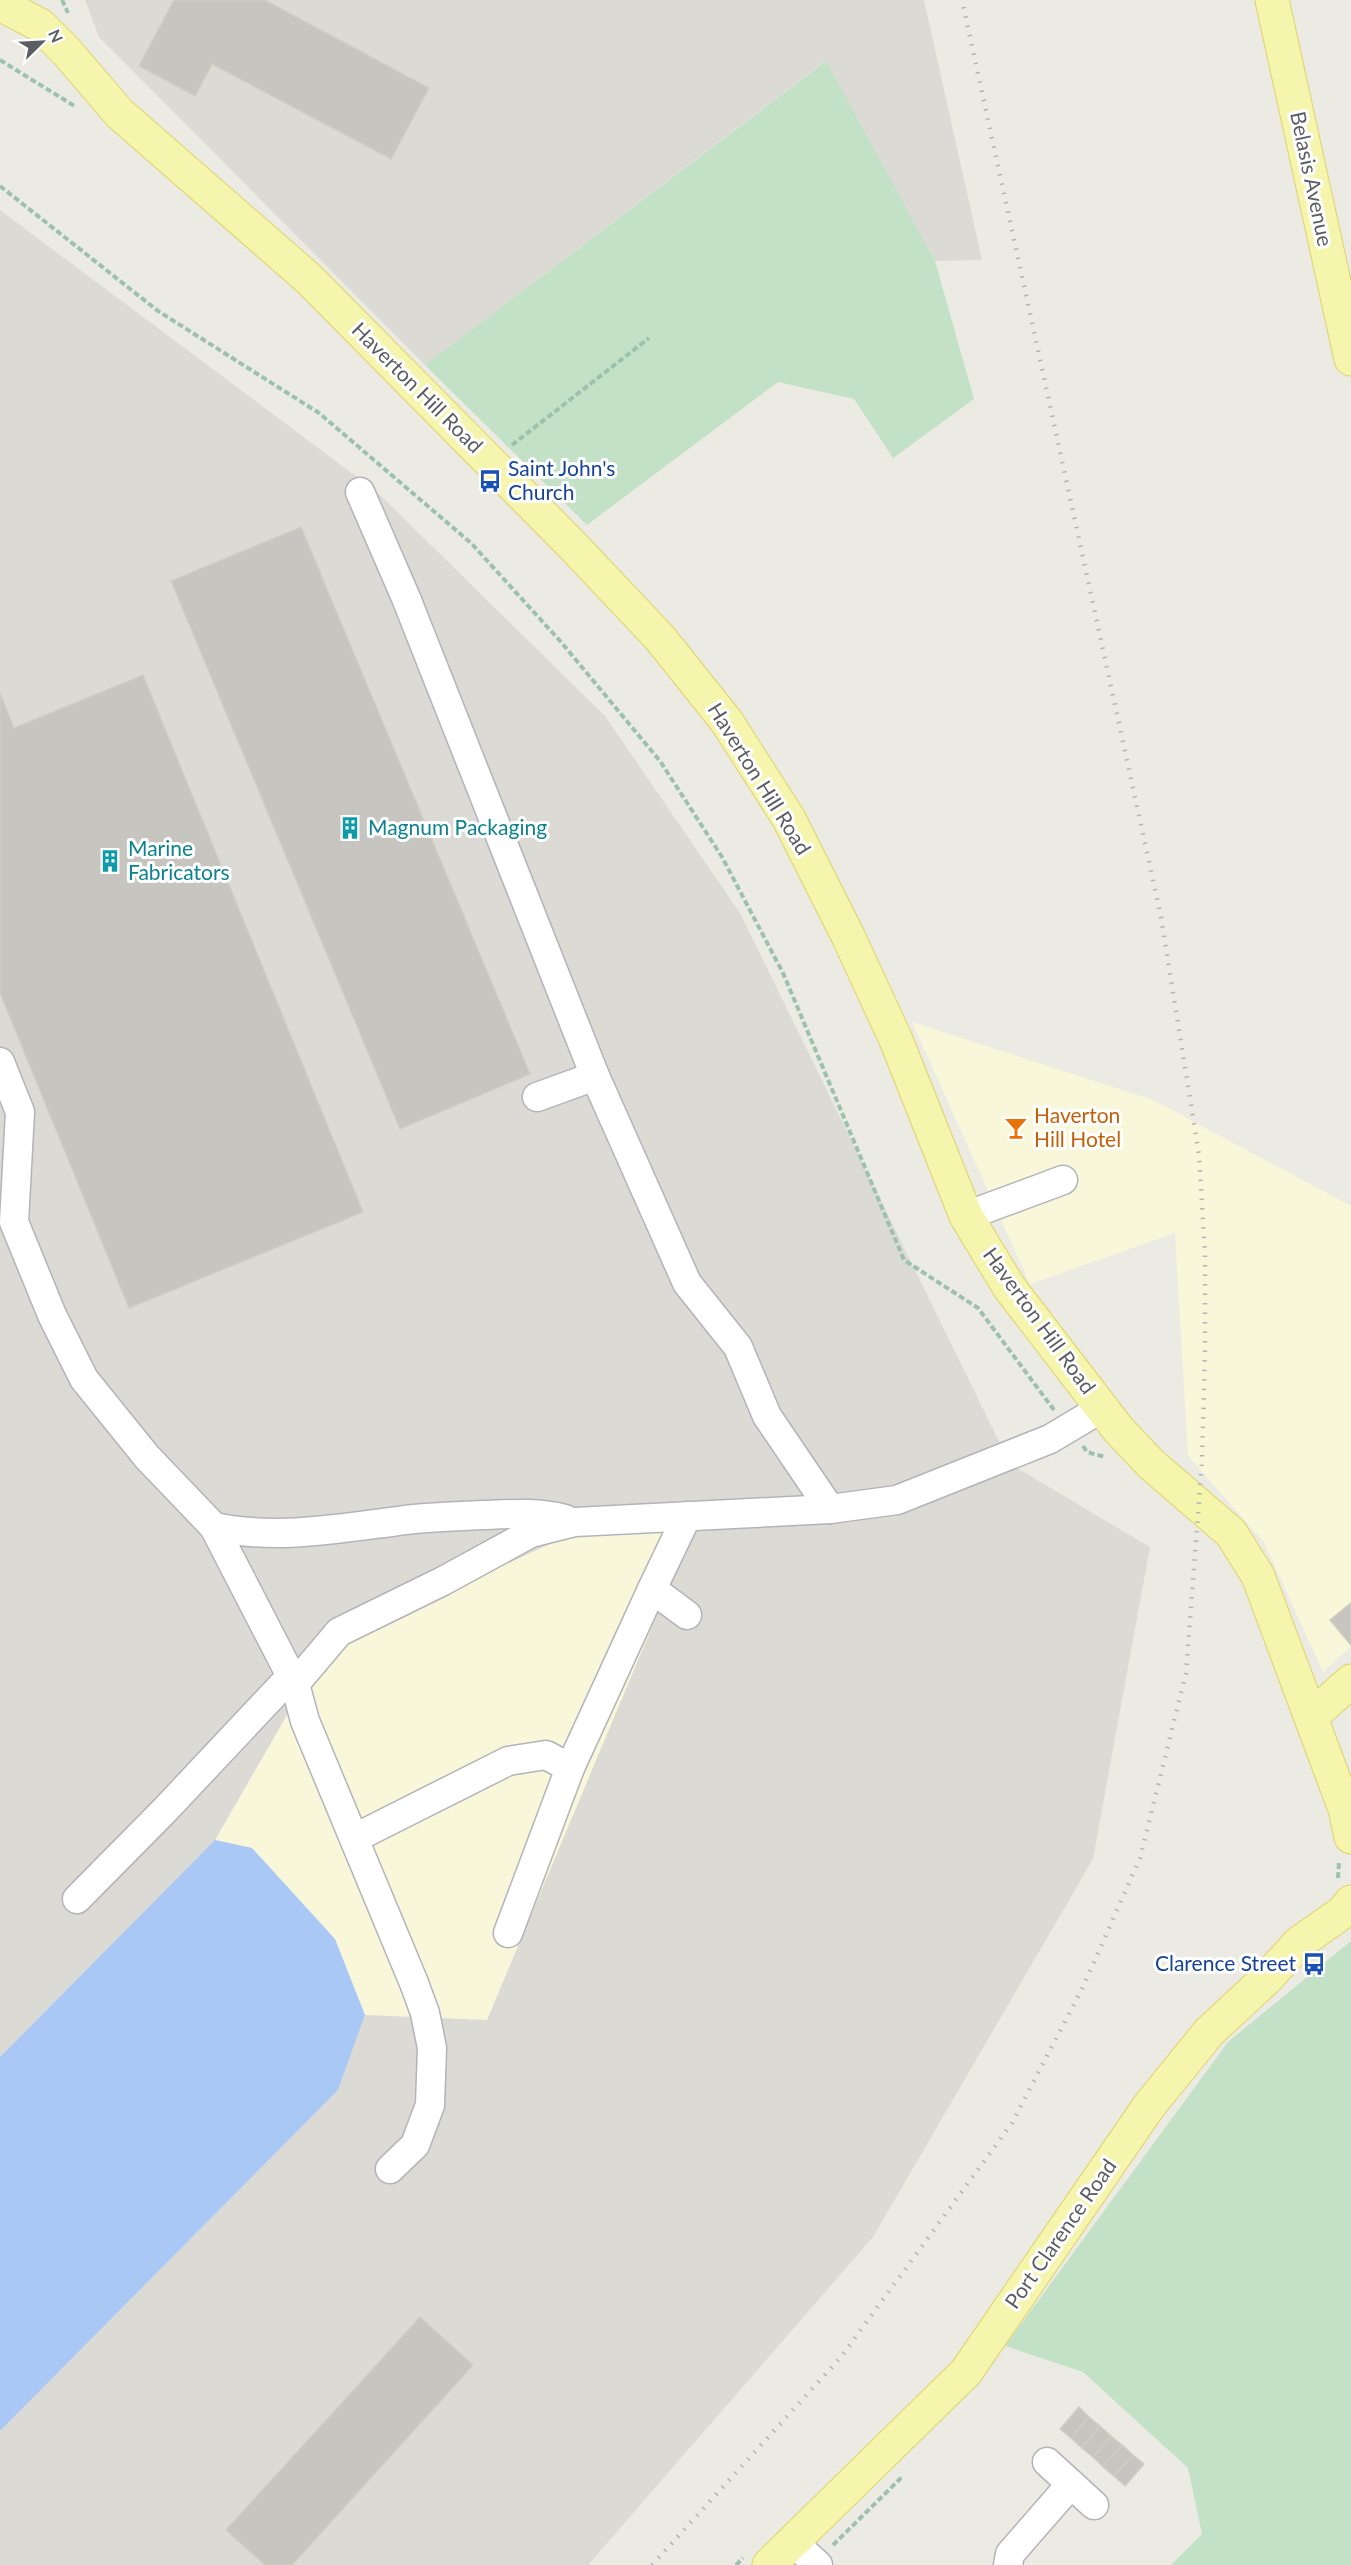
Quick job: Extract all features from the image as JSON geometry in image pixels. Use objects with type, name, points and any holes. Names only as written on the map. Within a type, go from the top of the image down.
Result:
[{"type":"main road","name":"Haverton Hill Road","points":[[47,0],[67,52]]},
{"type":"main road","name":"Belasis Avenue","points":[[1272,0],[1351,359]]},
{"type":"main road","name":"Haverton Hill Road","points":[[0,4],[40,25],[67,52],[119,113],[309,279],[660,638],[727,722],[789,819],[848,936],[896,1040],[966,1216],[1009,1287],[1102,1408],[1151,1464],[1231,1533],[1258,1576],[1311,1717]]},
{"type":"main road","points":[[1346,1845],[1345,1809],[1311,1717],[1351,1681]]},
{"type":"main road","name":"Port Clarence Road","points":[[769,2565],[966,2372],[1149,2106],[1209,2032],[1266,1979],[1299,1943],[1343,1912],[1341,1893]]},
{"type":"street","points":[[360,492],[406,598],[595,1076],[687,1283],[738,1347],[767,1416],[830,1509]]},
{"type":"street","points":[[0,1062],[20,1112],[14,1222],[52,1315],[84,1378],[147,1457],[214,1527],[293,1680],[305,1721],[425,2013],[432,2048],[430,2105],[415,2145],[390,2169]]},
{"type":"street","points":[[537,1098],[595,1076]]},
{"type":"street","points":[[966,1216],[1064,1180]]},
{"type":"street","points":[[77,1899],[339,1632],[442,1581],[531,1533],[575,1522],[830,1509],[897,1500],[1050,1439],[1102,1408]]},
{"type":"street","points":[[214,1527],[236,1532],[316,1533],[416,1519],[507,1514],[546,1514],[575,1522]]},
{"type":"street","points":[[508,1933],[570,1768],[687,1516]]},
{"type":"street","points":[[652,1589],[687,1615]]},
{"type":"street","points":[[355,1838],[508,1761],[546,1755],[570,1768]]},
{"type":"street","points":[[1047,2462],[1094,2505]]},
{"type":"street","points":[[1008,2565],[1010,2554],[1071,2484]]},
{"type":"street","points":[[793,2542],[818,2565]]},
{"type":"path","points":[[0,186],[158,311],[319,413],[471,543],[561,642],[660,761],[722,857],[783,973],[904,1260],[978,1308],[1087,1452],[1110,1458]]},
{"type":"path","points":[[490,462],[649,338]]},
{"type":"path","points":[[1341,1893],[1338,1877],[1346,1845]]},
{"type":"shaded area","points":[[85,0],[924,0],[982,260],[935,261],[825,61],[425,365],[99,37]]},
{"type":"shaded area","points":[[0,210],[377,492],[605,716],[740,913],[1010,1464],[1150,1547],[1093,1859],[873,2237],[588,2565],[0,2565],[0,2431],[338,2090],[365,2015],[487,2020],[694,1527],[591,1525],[326,1647],[215,1840],[0,2057]]},
{"type":"shaded area","points":[[912,1022],[1153,1100],[1351,1206],[1351,1646],[1323,1672],[1264,1542],[1188,1456],[1175,1233],[1030,1284]]},
{"type":"shaded area","points":[[591,1525],[695,1526],[487,2021],[365,2015],[335,1939],[252,1848],[215,1840],[326,1647]]},
{"type":"green space","points":[[826,61],[935,261],[974,399],[893,458],[854,399],[778,382],[587,525],[425,365]]},
{"type":"green space","points":[[1351,1941],[1351,2565],[1171,2565],[1202,2534],[1188,2468],[1083,2372],[1005,2346],[1228,2042]]},
{"type":"water","points":[[215,1840],[252,1848],[335,1939],[365,2015],[338,2090],[0,2431],[0,2057]]},
{"type":"building","points":[[174,0],[265,0],[429,88],[391,159],[212,64],[195,96],[139,66]]},
{"type":"building","name":"Magnum Packaging","points":[[301,527],[530,1074],[400,1129],[171,581]]},
{"type":"building","name":"Marine Fabricators","points":[[143,675],[363,1212],[129,1308],[0,993],[0,693],[14,728]]},
{"type":"building","points":[[1351,1603],[1351,1645],[1330,1620]]},
{"type":"building","points":[[420,2317],[473,2365],[292,2565],[265,2565],[226,2530]]},
{"type":"building","points":[[1079,2407],[1089,2417],[1071,2438],[1060,2429]]},
{"type":"building","points":[[1089,2417],[1100,2426],[1082,2448],[1071,2438]]},
{"type":"building","points":[[1100,2426],[1111,2436],[1093,2457],[1082,2448]]},
{"type":"building","points":[[1111,2436],[1122,2445],[1103,2467],[1093,2457]]},
{"type":"building","points":[[1122,2445],[1133,2455],[1114,2476],[1103,2467]]},
{"type":"building","points":[[1133,2455],[1144,2464],[1125,2486],[1114,2476]]},
{"type":"railway","points":[[652,2565],[841,2357],[1012,2123],[1083,1987],[1140,1858],[1186,1673],[1202,1462],[1205,1353],[1205,1254],[1199,1155],[1161,917],[962,0]]},
{"type":"place","name":"Saint John's Church","points":[[490,481]]},
{"type":"place","name":"Magnum Packaging","points":[[350,828]]},
{"type":"place","name":"Marine Fabricators","points":[[110,861]]},
{"type":"place","name":"Haverton Hill Hotel","points":[[1016,1128]]},
{"type":"place","name":"Clarence Street","points":[[1314,1964]]}]
